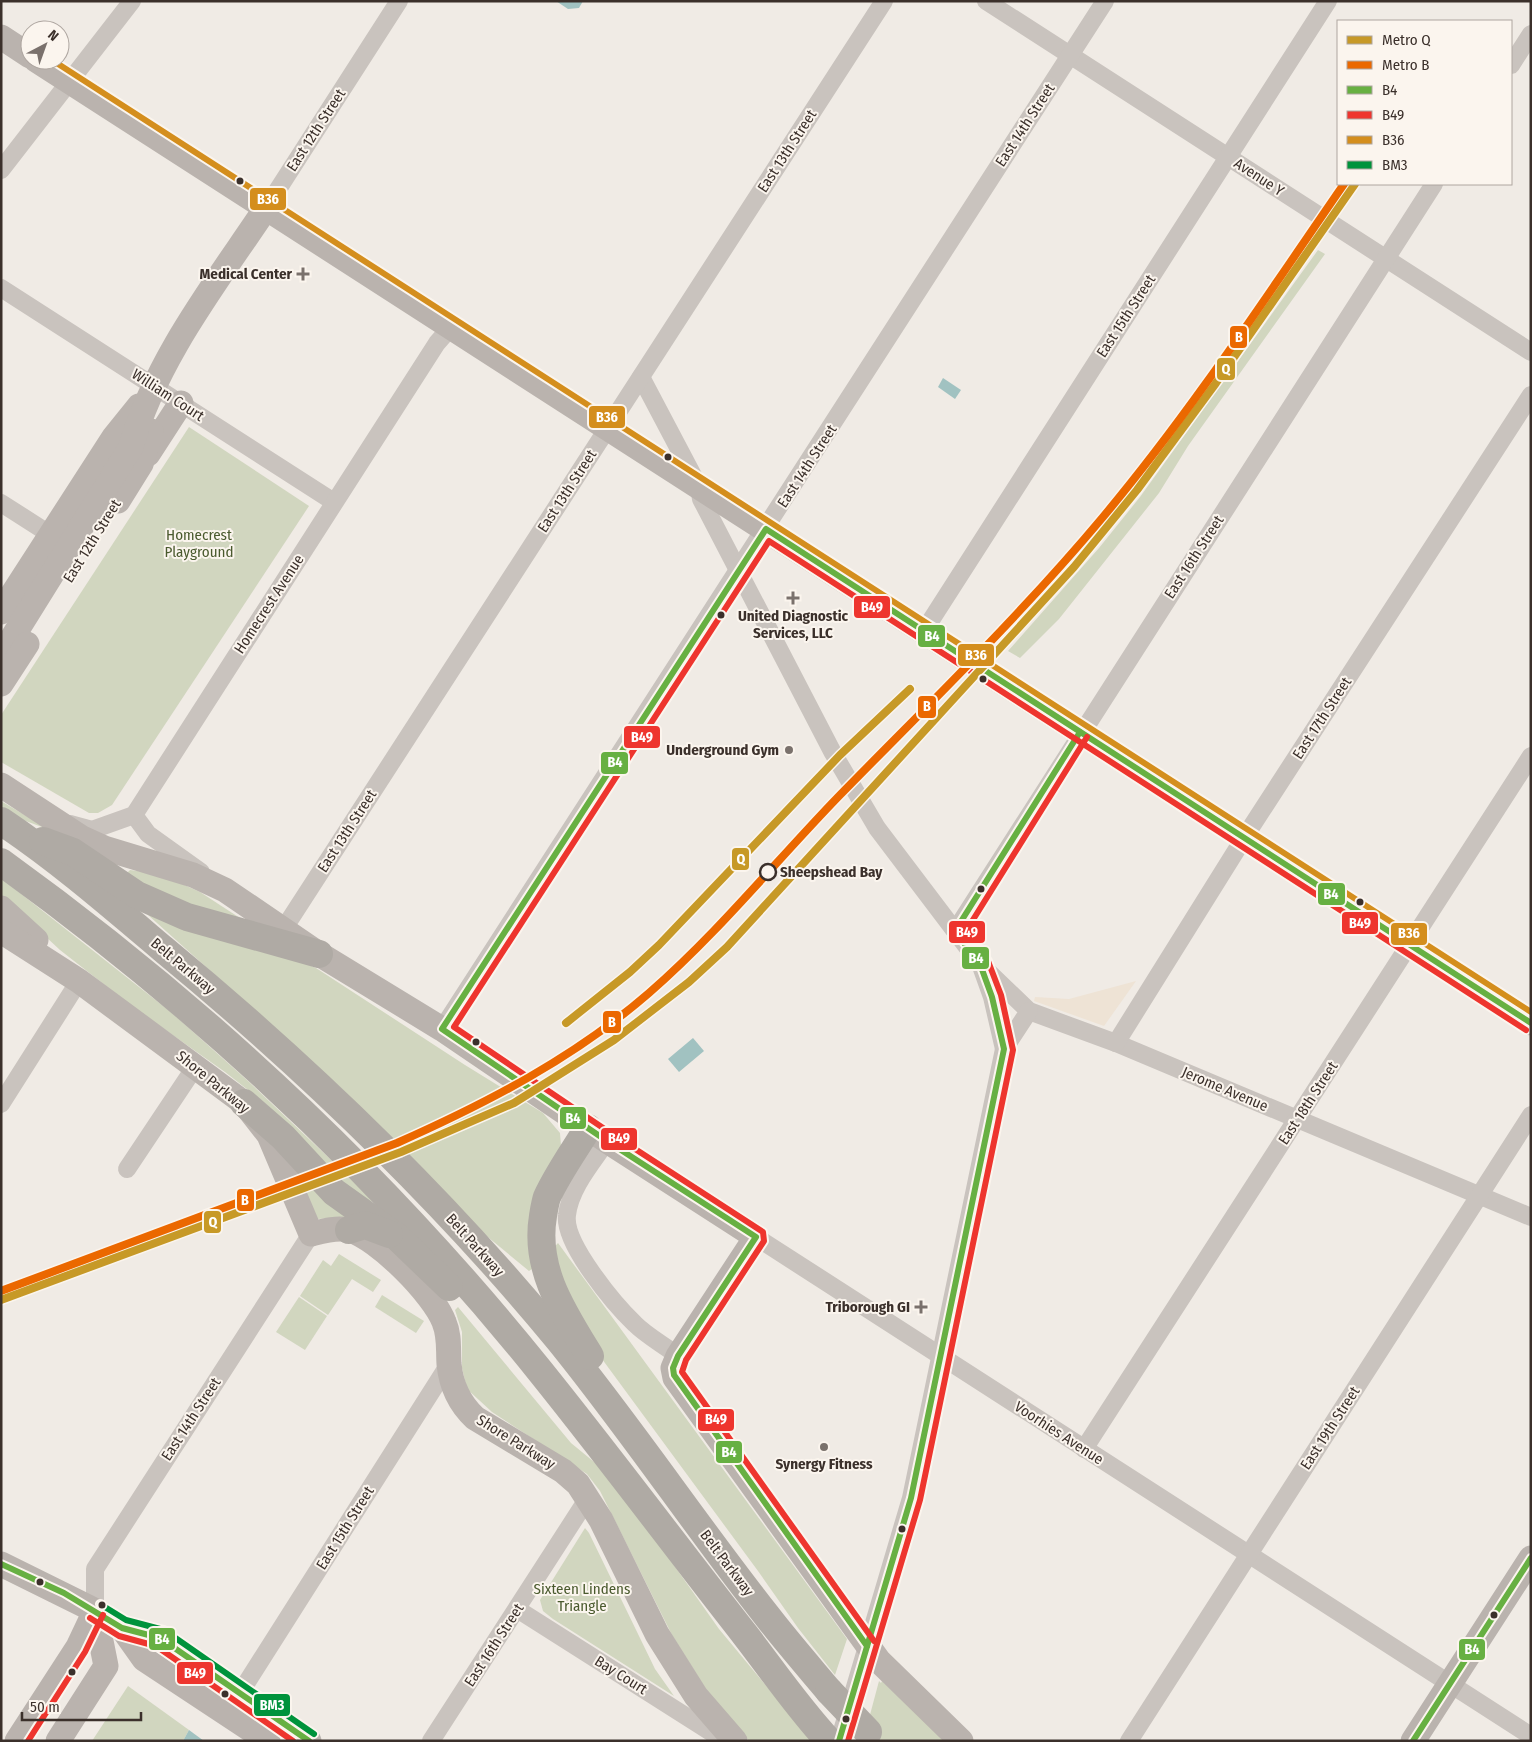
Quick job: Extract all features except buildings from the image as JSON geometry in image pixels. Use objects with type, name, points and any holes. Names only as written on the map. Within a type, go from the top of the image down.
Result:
[{"type":"highway","points":[[8,826],[74,852],[137,895],[187,917],[319,954]]},
{"type":"highway","name":"Belt Parkway","points":[[8,826],[111,905],[205,983],[362,1126],[474,1242],[559,1340],[634,1436],[768,1618],[829,1691],[872,1737]]},
{"type":"highway","name":"Belt Parkway","points":[[1,862],[116,950],[205,1024],[330,1139],[422,1232],[540,1371],[828,1737]]},
{"type":"highway","points":[[244,1103],[283,1137],[334,1192],[397,1237],[540,1371]]},
{"type":"highway","points":[[597,1135],[564,1166],[546,1199],[540,1232],[544,1269],[556,1300],[591,1358],[634,1436]]},
{"type":"highway","points":[[349,1230],[365,1226],[397,1237]]},
{"type":"main road","points":[[1,37],[20,49]]},
{"type":"main road","points":[[52,70],[1531,1023]]},
{"type":"main road","name":"East 12th Street","points":[[1,656],[131,447],[139,420],[167,362],[266,208]]},
{"type":"main road","name":"East 12th Street","points":[[1,684],[141,464],[152,424],[155,387]]},
{"type":"main road","name":"East 12th Street","points":[[1,612],[114,437],[155,387]]},
{"type":"main road","points":[[141,464],[181,404]]},
{"type":"main road","points":[[1,785],[82,838],[104,848],[193,875],[225,890],[319,954],[442,1029],[597,1135]]},
{"type":"main road","name":"Shore Parkway","points":[[1,908],[79,981]]},
{"type":"main road","name":"Shore Parkway","points":[[1,931],[79,981],[244,1103],[269,1135],[312,1234],[331,1229],[349,1230],[370,1240],[432,1299],[444,1322],[450,1344],[449,1364],[456,1392],[464,1408],[475,1418],[563,1471],[578,1484],[588,1498],[657,1634],[696,1696],[735,1741]]},
{"type":"main road","name":"Voorhies Avenue","points":[[597,1135],[756,1237]]},
{"type":"main road","points":[[756,1237],[676,1362],[676,1381],[867,1646],[879,1661],[961,1741]]},
{"type":"main road","points":[[1413,1741],[1531,1558]]},
{"type":"main road","points":[[1,1564],[64,1593],[122,1628],[160,1638],[309,1741]]},
{"type":"main road","points":[[17,1741],[78,1647],[94,1611]]},
{"type":"main road","points":[[58,1741],[106,1666],[94,1611]]},
{"type":"main road","points":[[122,1628],[144,1660],[268,1741]]},
{"type":"street","points":[[1,170],[132,1]]},
{"type":"street","name":"East 12th Street","points":[[266,208],[399,1]]},
{"type":"street","name":"East 13th Street","points":[[283,930],[884,1]]},
{"type":"street","name":"Avenue Y","points":[[986,1],[1531,352]]},
{"type":"street","name":"East 14th Street","points":[[442,1029],[740,570],[1105,1]]},
{"type":"street","name":"East 15th Street","points":[[924,631],[1328,1]]},
{"type":"street","points":[[1512,63],[1531,34]]},
{"type":"street","name":"East 16th Street","points":[[955,931],[1080,732],[1433,185]]},
{"type":"street","name":"William Court","points":[[1,288],[334,502]]},
{"type":"street","name":"Homecrest Avenue","points":[[134,815],[334,502],[437,343],[450,327]]},
{"type":"street","points":[[641,378],[699,487],[701,499],[740,570],[833,753],[877,828],[980,964],[1029,1011],[1004,1049],[942,1357],[911,1498],[867,1646],[828,1737]]},
{"type":"street","name":"East 17th Street","points":[[1116,1043],[1244,838],[1531,395]]},
{"type":"street","points":[[1,503],[51,535]]},
{"type":"street","name":"East 18th Street","points":[[1084,1448],[1531,756]]},
{"type":"street","points":[[57,821],[92,830],[134,815],[148,834],[225,890]]},
{"type":"street","points":[[980,964],[992,997],[1004,1049]]},
{"type":"street","points":[[1,1104],[79,981]]},
{"type":"street","name":"Jerome Avenue","points":[[1029,1011],[1116,1043],[1531,1217]]},
{"type":"street","points":[[128,1169],[195,1067]]},
{"type":"street","name":"East 19th Street","points":[[1129,1741],[1531,1115]]},
{"type":"street","points":[[597,1135],[570,1201],[566,1218],[572,1237],[581,1256],[618,1307],[676,1362]]},
{"type":"street","name":"East 14th Street","points":[[94,1611],[95,1569],[312,1234]]},
{"type":"street","name":"Voorhies Avenue","points":[[756,1237],[1531,1736]]},
{"type":"street","name":"East 15th Street","points":[[240,1693],[449,1364]]},
{"type":"street","name":"East 16th Street","points":[[431,1741],[588,1498]]},
{"type":"street","name":"Bay Court","points":[[517,1609],[725,1741]]},
{"type":"green space","points":[[1318,250],[1325,254],[1188,446],[1159,493],[1059,619],[1020,658],[1008,651],[1099,548],[1140,497]]},
{"type":"green space","name":"Homecrest Playground","points":[[189,427],[309,506],[112,805],[98,813],[89,813],[1,762],[1,715]]},
{"type":"green space","points":[[1,801],[50,830],[15,817],[1,807]]},
{"type":"green space","points":[[130,870],[160,874],[200,892],[243,920],[189,913],[127,873]]},
{"type":"green space","points":[[1,878],[172,1013],[248,1081],[366,1193],[372,1202],[368,1208],[266,1104],[225,1072],[133,1007],[60,950],[1,895]]},
{"type":"green space","points":[[138,906],[285,955],[316,968],[465,1065],[543,1113],[560,1133],[562,1159],[535,1267],[529,1271],[483,1233],[339,1086]]},
{"type":"green space","points":[[305,1173],[359,1217],[317,1219],[298,1176]]},
{"type":"green space","points":[[558,1243],[847,1639],[835,1675],[798,1628],[602,1359],[549,1253]]},
{"type":"green space","points":[[339,1254],[381,1280],[373,1292],[352,1279],[328,1315],[300,1296],[323,1260],[331,1266]]},
{"type":"green space","points":[[382,1295],[424,1321],[416,1333],[375,1307]]},
{"type":"green space","points":[[299,1297],[327,1316],[305,1350],[276,1332]]},
{"type":"green space","points":[[458,1307],[571,1443],[599,1466],[654,1537],[719,1629],[812,1741],[749,1741],[714,1702],[672,1635],[600,1491],[587,1474],[492,1412],[467,1389],[462,1368],[462,1332],[455,1310]]},
{"type":"green space","name":"Sixteen Lindens Triangle","points":[[585,1528],[655,1669],[674,1696],[543,1611],[540,1600]]},
{"type":"green space","points":[[879,1681],[881,1683],[882,1681],[945,1741],[863,1741]]},
{"type":"green space","points":[[128,1686],[189,1730],[183,1741],[92,1741]]},
{"type":"shaded area","points":[[1136,981],[1104,1026],[1034,1001],[1035,997],[1069,999]]},
{"type":"water","points":[[556,1],[583,1],[579,8],[568,9]]},
{"type":"water","points":[[943,378],[961,390],[955,399],[938,387]]},
{"type":"water","points":[[693,1038],[704,1051],[679,1072],[668,1059]]},
{"type":"water","points":[[189,1730],[204,1741],[183,1741]]},
{"type":"metro line","name":"B","points":[[1,1291],[397,1143],[431,1128],[497,1095],[560,1058],[591,1038],[649,993],[699,946],[839,796],[974,659],[1040,589],[1103,517],[1167,437],[1257,311],[1343,185]]},
{"type":"metro line","name":"Q","points":[[1,1300],[401,1152],[514,1103],[614,1040],[689,982],[727,947],[1074,567],[1137,490],[1216,383],[1354,185]]},
{"type":"metro line","name":"Q","points":[[566,1023],[630,972],[659,945],[840,755],[910,689]]},
{"type":"transit line","name":"B36","points":[[68,70],[1531,1012]]},
{"type":"transit line","name":"B4","points":[[867,1646],[674,1375],[673,1368],[678,1356],[756,1237],[607,1141],[442,1029],[766,529],[1531,1023]]},
{"type":"transit line","name":"B49","points":[[874,1641],[682,1372],[686,1360],[764,1241],[763,1232],[612,1134],[454,1027],[769,541],[1526,1030]]},
{"type":"transit line","name":"B4","points":[[839,1741],[911,1498],[1004,1049],[992,997],[980,964],[955,931],[1080,732]]},
{"type":"transit line","name":"B49","points":[[848,1741],[920,1500],[1013,1050],[1001,995],[988,961],[966,931],[1087,737]]},
{"type":"transit line","name":"B4","points":[[1413,1741],[1531,1558]]},
{"type":"transit line","name":"B4","points":[[1,1564],[64,1593],[122,1628],[160,1638],[309,1741]]},
{"type":"transit line","name":"BM3","points":[[100,1604],[126,1620],[164,1630],[314,1734]]},
{"type":"transit line","name":"B49","points":[[28,1741],[85,1652],[103,1615]]},
{"type":"transit line","name":"B49","points":[[90,1618],[119,1636],[156,1646],[293,1741]]},
{"type":"place","name":"Medical Center","points":[[303,274]]},
{"type":"place","name":"United Diagnostic Services, LLC","points":[[793,598]]},
{"type":"place","name":"Underground Gym","points":[[789,750]]},
{"type":"place","name":"Sheepshead Bay","points":[[768,872]]},
{"type":"place","name":"Triborough GI","points":[[921,1307]]},
{"type":"place","name":"Synergy Fitness","points":[[824,1447]]}]
